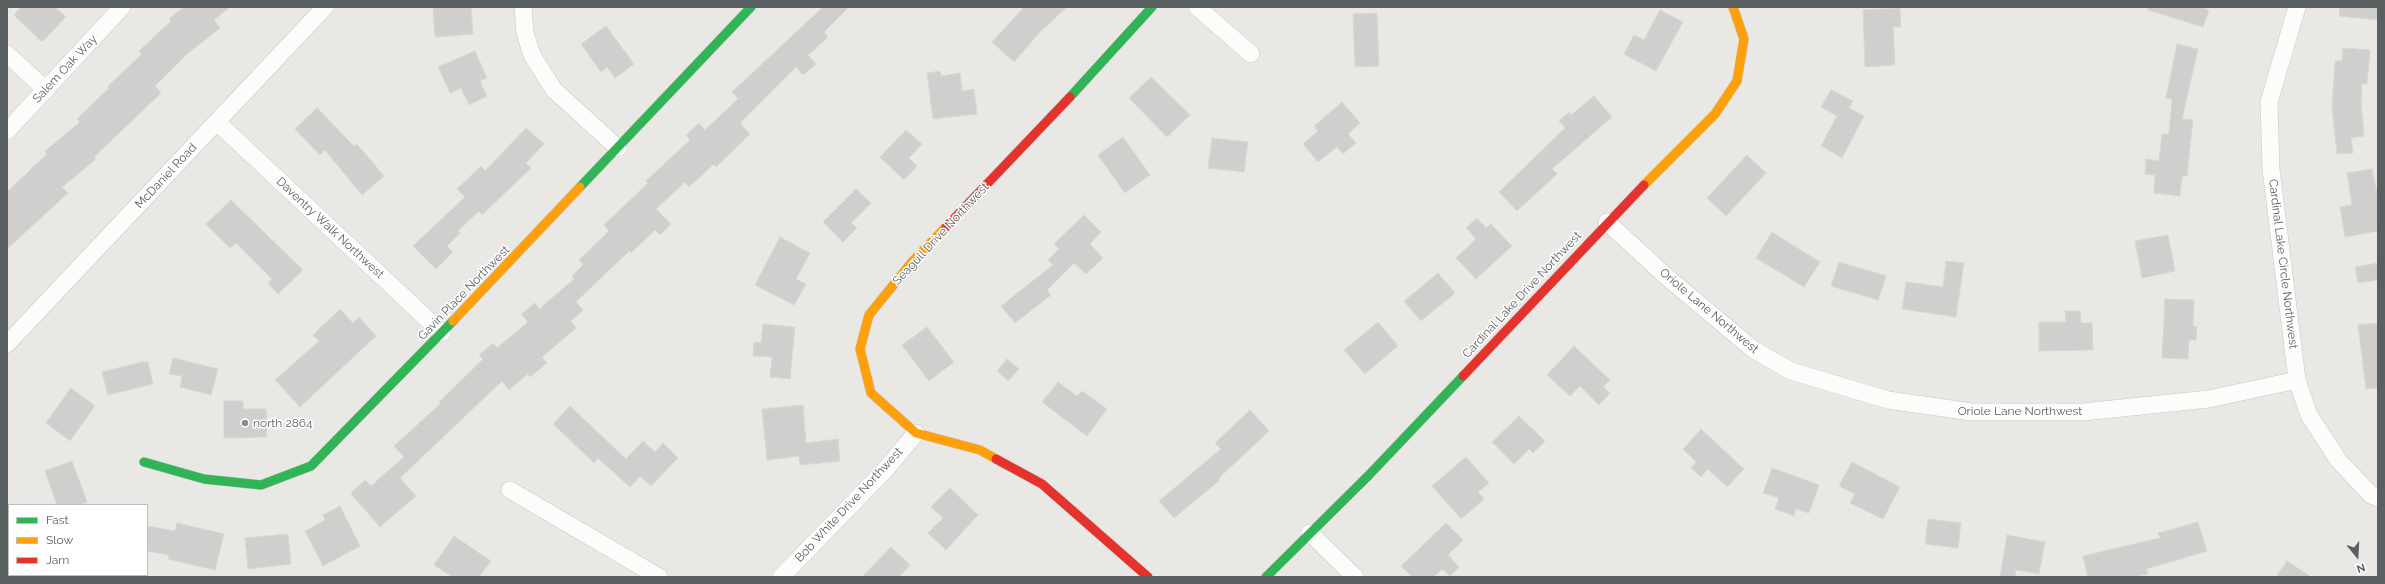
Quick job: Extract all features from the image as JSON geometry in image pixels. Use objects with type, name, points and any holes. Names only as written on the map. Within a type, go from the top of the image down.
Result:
[{"type":"street","name":"Salem Oak Way","points":[[7,131],[122,7]]},
{"type":"street","name":"McDaniel Road","points":[[7,344],[325,7]]},
{"type":"street","points":[[523,7],[525,33],[532,55],[554,90],[618,148]]},
{"type":"street","name":"Gavin Place Northwest","points":[[144,462],[204,479],[261,485],[312,466],[442,333],[751,7]]},
{"type":"street","name":"Seagull Drive Northwest","points":[[1148,577],[1042,484],[980,450],[916,433],[871,393],[860,349],[869,314],[912,262],[1031,140],[1152,7]]},
{"type":"street","points":[[1197,7],[1251,54]]},
{"type":"street","name":"Cardinal Lake Drive Northwest","points":[[1266,577],[1369,476],[1607,222],[1715,114],[1736,81],[1744,39],[1732,7]]},
{"type":"street","name":"Cardinal Lake Circle Northwest","points":[[2297,7],[2268,102],[2271,169],[2297,380],[2309,415],[2339,461],[2371,495],[2378,498]]},
{"type":"street","points":[[7,54],[46,90]]},
{"type":"street","name":"Daventry Walk Northwest","points":[[217,122],[442,333]]},
{"type":"street","name":"Oriole Lane Northwest","points":[[1607,222],[1668,278],[1754,350],[1791,371],[1888,400],[1972,412],[2083,412],[2209,399],[2297,380]]},
{"type":"street","name":"Bob White Drive Northwest","points":[[781,577],[886,469],[916,433]]},
{"type":"street","points":[[510,490],[659,577]]},
{"type":"street","points":[[1310,533],[1355,577]]},
{"type":"building","points":[[21,7],[55,7],[66,17],[42,42],[14,15]]},
{"type":"building","points":[[184,7],[230,7],[214,20],[220,28],[186,55],[155,86],[161,93],[94,157],[96,159],[62,187],[68,193],[7,249],[7,192],[47,154],[45,151],[80,122],[77,119],[109,88],[108,86],[142,54],[139,51],[171,21],[169,19]]},
{"type":"building","points":[[433,7],[471,7],[473,34],[435,37]]},
{"type":"building","points":[[823,7],[849,7],[824,32],[828,37],[808,55],[816,64],[803,75],[796,67],[740,123],[750,134],[716,167],[714,164],[689,187],[685,182],[656,209],[671,224],[660,235],[655,230],[631,253],[629,251],[576,302],[583,310],[571,321],[576,328],[542,357],[547,363],[530,377],[528,374],[509,390],[502,381],[400,478],[416,496],[380,527],[351,494],[353,491],[365,480],[371,486],[404,457],[394,446],[440,404],[439,402],[483,359],[479,355],[493,343],[497,348],[528,322],[521,314],[535,303],[539,309],[574,279],[572,276],[583,265],[579,260],[609,231],[604,225],[648,183],[646,181],[690,140],[686,135],[699,123],[705,130],[738,99],[732,92]]},
{"type":"building","points":[[1024,7],[1067,7],[1040,32],[1014,62],[992,42]]},
{"type":"building","points":[[2149,7],[2199,7],[2209,10],[2203,27],[2148,10]]},
{"type":"building","points":[[2340,7],[2378,7],[2378,20],[2339,16]]},
{"type":"building","points":[[1900,8],[1901,27],[1893,27],[1895,65],[1865,67],[1863,10]]},
{"type":"building","points":[[1660,10],[1683,22],[1656,71],[1624,54],[1634,35],[1644,40]]},
{"type":"building","points":[[1377,13],[1379,66],[1355,67],[1353,14]]},
{"type":"building","points":[[606,26],[634,64],[615,78],[607,67],[601,72],[581,44]]},
{"type":"building","points":[[2177,44],[2198,49],[2182,119],[2193,120],[2187,176],[2182,176],[2180,196],[2154,193],[2155,175],[2145,174],[2146,159],[2159,161],[2162,134],[2169,134],[2172,99],[2166,98]]},
{"type":"building","points":[[2343,48],[2370,50],[2367,84],[2362,83],[2361,104],[2364,136],[2351,138],[2353,153],[2337,154],[2332,108],[2335,61],[2342,61]]},
{"type":"building","points":[[475,51],[487,78],[480,81],[487,96],[469,105],[461,88],[450,93],[438,67]]},
{"type":"building","points":[[940,71],[941,76],[960,73],[962,91],[974,89],[977,114],[933,119],[927,73]]},
{"type":"building","points":[[1151,77],[1190,115],[1167,137],[1129,98]]},
{"type":"building","points":[[1831,90],[1853,101],[1849,108],[1864,116],[1842,158],[1821,146],[1837,116],[1821,107]]},
{"type":"building","points":[[1594,96],[1612,117],[1552,169],[1557,174],[1517,211],[1499,192],[1565,128],[1559,121],[1569,112],[1571,115]]},
{"type":"building","points":[[1342,102],[1360,123],[1348,134],[1356,143],[1343,154],[1337,147],[1318,162],[1303,144],[1318,131],[1314,126]]},
{"type":"building","points":[[317,108],[354,146],[357,144],[384,176],[362,195],[325,150],[320,155],[295,129]]},
{"type":"building","points":[[526,128],[544,144],[526,163],[531,168],[482,215],[479,211],[458,231],[460,233],[447,246],[453,252],[436,269],[413,246],[465,197],[457,189],[481,166],[485,171]]},
{"type":"building","points":[[906,130],[922,144],[909,158],[917,166],[904,180],[880,157]]},
{"type":"building","points":[[1123,137],[1150,175],[1125,193],[1098,155]]},
{"type":"building","points":[[1212,138],[1248,142],[1244,172],[1208,168]]},
{"type":"building","points":[[1747,155],[1766,173],[1726,216],[1707,198]]},
{"type":"building","points":[[2372,169],[2378,197],[2378,231],[2345,237],[2340,207],[2352,205],[2347,173]]},
{"type":"building","points":[[856,189],[871,203],[851,223],[857,228],[843,242],[823,222]]},
{"type":"building","points":[[231,200],[303,270],[278,294],[268,283],[272,279],[236,243],[230,248],[206,224]]},
{"type":"building","points":[[1084,215],[1101,232],[1090,244],[1103,258],[1086,274],[1074,263],[1047,290],[1051,295],[1015,323],[1001,306],[1053,265],[1048,260],[1059,249],[1054,244]]},
{"type":"building","points":[[1477,218],[1486,228],[1491,224],[1512,246],[1476,279],[1456,258],[1476,239],[1466,228]]},
{"type":"building","points":[[1772,232],[1820,262],[1804,287],[1756,258]]},
{"type":"building","points":[[2168,235],[2175,271],[2142,278],[2135,241]]},
{"type":"building","points":[[780,237],[810,253],[796,279],[806,284],[794,305],[755,285]]},
{"type":"building","points":[[1946,261],[1964,263],[1956,317],[1902,309],[1906,282],[1943,287]]},
{"type":"building","points":[[1839,262],[1886,276],[1878,300],[1831,286]]},
{"type":"building","points":[[2378,263],[2378,280],[2358,283],[2355,267]]},
{"type":"building","points":[[1438,273],[1455,293],[1421,321],[1404,301]]},
{"type":"building","points":[[2165,299],[2194,300],[2193,326],[2197,327],[2196,340],[2189,340],[2188,359],[2162,358]]},
{"type":"building","points":[[340,309],[353,323],[359,317],[376,336],[300,407],[275,380],[319,341],[313,335]]},
{"type":"building","points":[[2065,311],[2080,311],[2081,323],[2092,323],[2093,350],[2039,351],[2039,322],[2066,322]]},
{"type":"building","points":[[1378,322],[1398,346],[1365,374],[1344,350]]},
{"type":"building","points":[[2378,323],[2378,388],[2366,389],[2358,325]]},
{"type":"building","points":[[763,324],[795,327],[790,379],[770,377],[772,357],[753,356],[754,342],[761,343]]},
{"type":"building","points":[[927,327],[954,362],[929,381],[902,345]]},
{"type":"building","points":[[1574,346],[1610,380],[1603,387],[1610,393],[1599,405],[1580,386],[1570,396],[1547,375]]},
{"type":"building","points":[[173,358],[218,369],[211,395],[180,387],[182,376],[169,374]]},
{"type":"building","points":[[1007,359],[1019,369],[1008,381],[997,371]]},
{"type":"building","points":[[142,362],[148,362],[153,384],[108,395],[102,372]]},
{"type":"building","points":[[1058,382],[1077,396],[1082,391],[1107,409],[1087,436],[1042,402]]},
{"type":"building","points":[[71,388],[95,406],[70,441],[46,423]]},
{"type":"building","name":"north 2864","points":[[224,401],[243,401],[243,409],[266,409],[267,437],[224,438]]},
{"type":"building","points":[[803,405],[806,443],[838,439],[840,461],[800,465],[799,456],[767,460],[762,409]]},
{"type":"building","points":[[570,406],[626,459],[643,441],[655,452],[663,443],[678,458],[651,486],[640,476],[630,487],[598,458],[594,463],[553,424]]},
{"type":"building","points":[[1250,410],[1269,431],[1219,478],[1220,480],[1174,518],[1159,501],[1221,449],[1215,443]]},
{"type":"building","points":[[1519,416],[1545,441],[1533,453],[1529,449],[1514,464],[1492,442]]},
{"type":"building","points":[[1701,429],[1744,469],[1727,487],[1708,469],[1701,477],[1691,468],[1696,462],[1683,449]]},
{"type":"building","points":[[1466,457],[1489,483],[1478,492],[1484,499],[1461,519],[1432,486]]},
{"type":"building","points":[[72,461],[87,502],[81,504],[57,504],[45,471]]},
{"type":"building","points":[[1852,462],[1900,487],[1883,519],[1850,503],[1855,494],[1839,486]]},
{"type":"building","points":[[1772,468],[1819,485],[1809,513],[1796,509],[1794,516],[1775,509],[1779,498],[1763,493]]},
{"type":"building","points":[[950,488],[978,515],[946,550],[928,533],[943,518],[931,507]]},
{"type":"building","points":[[340,506],[360,546],[323,566],[305,531],[325,520],[323,515]]},
{"type":"building","points":[[1928,519],[1961,523],[1958,548],[1925,544]]},
{"type":"building","points":[[2198,522],[2207,551],[2146,569],[2148,574],[2134,577],[2088,577],[2083,556],[2160,538],[2158,533]]},
{"type":"building","points":[[177,523],[224,534],[215,570],[168,559],[169,555],[148,551],[148,526],[175,531]]},
{"type":"building","points":[[1446,523],[1463,540],[1448,555],[1459,567],[1450,576],[1442,569],[1434,577],[1412,577],[1401,566]]},
{"type":"building","points":[[288,534],[291,564],[248,569],[245,538]]},
{"type":"building","points":[[2007,535],[2045,542],[2039,574],[2016,570],[2015,577],[2000,577]]},
{"type":"building","points":[[454,536],[491,561],[479,577],[453,577],[434,565]]},
{"type":"building","points":[[891,547],[910,565],[899,577],[862,577]]},
{"type":"building","points":[[2287,561],[2311,577],[2276,577]]},
{"type":"traffic: fast","points":[[580,187],[751,7]]},
{"type":"traffic: fast","points":[[1070,97],[1152,7]]},
{"type":"traffic: fast","points":[[144,462],[204,479],[261,485],[311,466],[453,321]]},
{"type":"traffic: fast","points":[[1266,577],[1369,475],[1463,376]]},
{"type":"traffic: slow","points":[[1644,185],[1715,114],[1737,81],[1744,39],[1733,7]]},
{"type":"traffic: slow","points":[[453,321],[580,187]]},
{"type":"traffic: slow","points":[[946,227],[912,262],[869,315],[860,349],[871,393],[916,433],[980,450],[996,459]]},
{"type":"traffic: jam","points":[[946,227],[1070,97]]},
{"type":"traffic: jam","points":[[1463,376],[1644,185]]},
{"type":"traffic: jam","points":[[996,459],[1042,484],[1148,577]]},
{"type":"place","name":"north 2864","points":[[245,423]]}]
